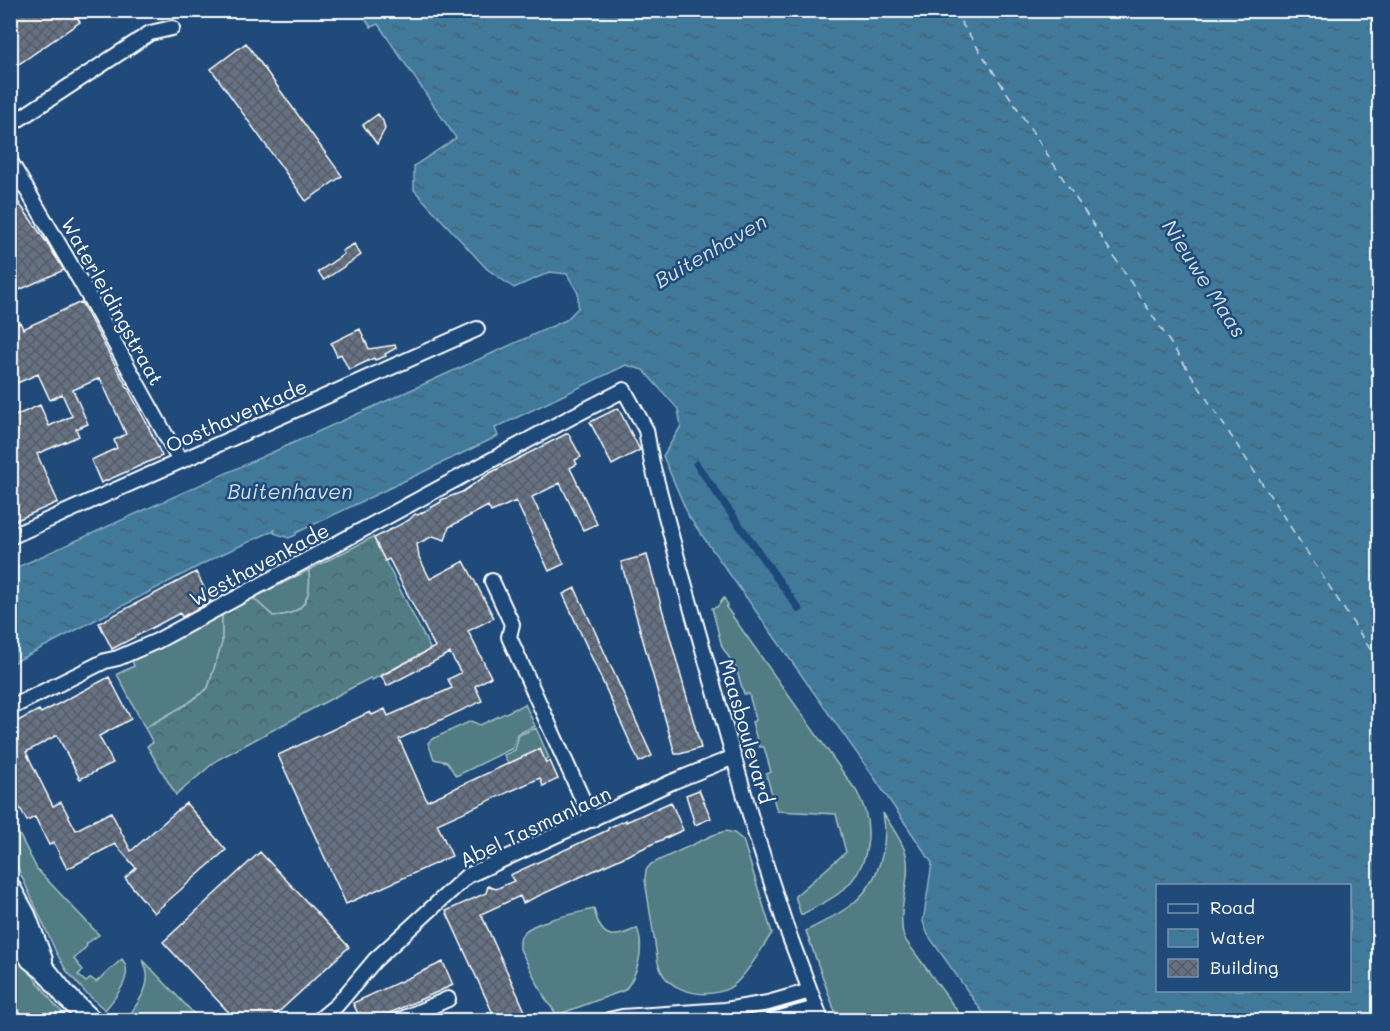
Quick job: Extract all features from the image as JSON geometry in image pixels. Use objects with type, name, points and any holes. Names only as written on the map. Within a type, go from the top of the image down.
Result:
[{"type":"main road","points":[[10,888],[25,915],[46,971]]},
{"type":"main road","points":[[10,926],[31,959],[46,971],[66,996],[91,1020]]},
{"type":"street","points":[[10,124],[150,33],[172,28]]},
{"type":"street","name":"Waterleidingstraat","points":[[10,161],[82,284],[180,461]]},
{"type":"street","name":"Oosthavenkade","points":[[10,537],[477,329]]},
{"type":"street","name":"Westhavenkade","points":[[10,708],[105,661],[118,658],[157,641],[624,390],[646,430],[650,449]]},
{"type":"street","name":"Maasboulevard","points":[[650,449],[676,555],[734,757],[786,927],[819,1014]]},
{"type":"street","points":[[492,581],[512,624],[508,637],[592,820]]},
{"type":"street","name":"Abel Tasmanlaan","points":[[326,1019],[375,960],[467,876],[672,782],[734,757]]},
{"type":"street","points":[[609,1020],[622,1017],[725,1010],[768,1003],[810,991]]},
{"type":"street","points":[[400,1020],[448,999]]},
{"type":"street","points":[[773,1020],[819,1014]]},
{"type":"green space","points":[[373,537],[429,650],[372,680],[370,678],[217,760],[176,795],[147,746],[153,743],[145,728],[187,704],[208,688],[222,643],[222,614],[253,598],[273,616],[284,615],[299,609],[307,597],[309,570]]},
{"type":"green space","points":[[309,570],[307,597],[299,609],[284,615],[273,616],[253,598]]},
{"type":"green space","points":[[724,598],[728,605],[726,607],[857,792],[867,819],[867,846],[858,872],[838,894],[801,915],[795,896],[846,852],[836,814],[777,811],[766,774],[771,772],[764,747],[759,747],[752,722],[756,720],[749,694],[744,694],[736,668],[722,647],[712,608],[717,607]]},
{"type":"green space","points":[[222,614],[222,643],[208,688],[187,704],[145,728],[117,674],[134,666],[132,660]]},
{"type":"green space","points":[[525,704],[535,726],[517,734],[513,748],[456,776],[447,762],[434,759],[428,743],[432,739],[471,721],[480,725]]},
{"type":"green space","points":[[536,728],[549,758],[545,760],[540,750],[508,764],[504,755],[515,750],[519,735]]},
{"type":"green space","points":[[883,813],[906,854],[907,874],[902,916],[904,938],[964,1020],[838,1020],[806,931],[846,909],[869,886],[880,864],[883,851]]},
{"type":"green space","points":[[11,824],[19,834],[37,869],[99,935],[86,944],[87,946],[74,959],[83,970],[78,975],[86,982],[91,978],[96,982],[122,959],[125,965],[125,979],[105,1010],[66,970],[56,952],[11,853]]},
{"type":"green space","points":[[726,831],[734,833],[743,840],[772,933],[756,959],[736,983],[719,992],[699,993],[679,988],[671,983],[663,974],[658,963],[645,880],[646,870],[651,864]]},
{"type":"green space","points":[[594,909],[600,926],[608,934],[620,935],[637,928],[640,952],[637,969],[625,990],[557,1015],[545,998],[520,949],[520,938],[527,930],[544,922]]},
{"type":"green space","points":[[10,946],[55,1005],[70,1020],[11,1020]]},
{"type":"green space","points":[[142,959],[200,1020],[126,1020],[147,984],[146,968]]},
{"type":"water","points":[[360,11],[1379,11],[1379,1020],[988,1020],[928,935],[923,922],[932,863],[871,773],[689,517],[663,456],[681,426],[678,409],[643,370],[626,365],[495,428],[498,436],[296,535],[289,538],[274,533],[275,530],[218,556],[11,664],[11,570],[566,320],[578,308],[578,293],[567,274],[550,272],[514,288],[487,269],[414,190],[414,166],[456,138],[378,24],[371,27]]},
{"type":"pier","points":[[697,459],[804,610],[798,614],[741,534],[692,464]]},
{"type":"building","points":[[10,10],[72,10],[80,22],[10,70]]},
{"type":"building","points":[[246,43],[342,176],[306,201],[211,69]]},
{"type":"building","points":[[378,114],[385,129],[377,144],[363,125]]},
{"type":"building","points":[[10,190],[64,270],[10,294]]},
{"type":"building","points":[[354,244],[361,255],[324,280],[318,272],[344,254],[342,251]]},
{"type":"building","points":[[81,302],[162,456],[101,483],[91,460],[117,448],[114,440],[126,434],[100,378],[73,390],[88,424],[76,429],[79,436],[37,454],[58,502],[10,523],[10,418],[40,405],[49,426],[72,416],[62,394],[50,400],[38,374],[10,386],[10,326],[20,322],[23,329]]},
{"type":"building","points":[[360,329],[369,349],[395,345],[396,348],[385,354],[386,356],[375,360],[374,358],[349,370],[341,354],[337,356],[331,343]]},
{"type":"building","points":[[618,408],[640,450],[612,465],[590,422]]},
{"type":"building","points":[[568,433],[581,457],[575,460],[577,464],[570,468],[597,524],[583,530],[560,483],[532,497],[564,564],[549,571],[516,501],[491,512],[488,506],[449,527],[445,540],[433,536],[417,544],[419,557],[430,579],[464,561],[494,618],[468,631],[491,677],[475,686],[482,701],[399,739],[427,801],[540,749],[546,763],[550,761],[558,779],[543,786],[540,778],[437,824],[452,856],[346,904],[278,755],[370,712],[372,715],[385,709],[388,716],[452,688],[448,679],[461,673],[450,653],[387,686],[381,676],[435,647],[389,559],[385,561],[374,538],[441,500],[462,492],[490,473]]},
{"type":"building","points":[[647,555],[701,748],[680,754],[675,754],[621,562]]},
{"type":"building","points":[[196,572],[211,601],[182,617],[180,613],[112,649],[99,623]]},
{"type":"building","points":[[575,588],[652,756],[639,762],[563,594]]},
{"type":"building","points":[[109,677],[131,719],[99,736],[113,763],[80,779],[57,735],[26,752],[53,806],[61,802],[76,830],[111,812],[131,851],[186,803],[226,850],[154,913],[125,878],[136,868],[115,844],[67,869],[54,843],[49,845],[35,817],[27,821],[10,790],[10,725],[39,710],[41,713]]},
{"type":"building","points":[[699,790],[711,818],[695,825],[686,795]]},
{"type":"building","points":[[671,802],[683,830],[523,903],[520,896],[481,914],[529,1020],[496,1020],[446,911],[486,893],[488,886],[496,889],[514,881],[510,875],[608,830],[608,828]]},
{"type":"building","points":[[260,852],[349,947],[270,1020],[236,1020],[163,942]]},
{"type":"building","points":[[443,962],[453,985],[374,1020],[361,1020],[353,1003]]},
{"type":"ferry route","points":[[953,10],[1380,664]]},
{"type":"water label","name":"Buitenhaven","points":[[710,250]]},
{"type":"water label","name":"Nieuwe Maas","points":[[1205,278]]},
{"type":"water label","name":"Buitenhaven","points":[[290,490]]}]
